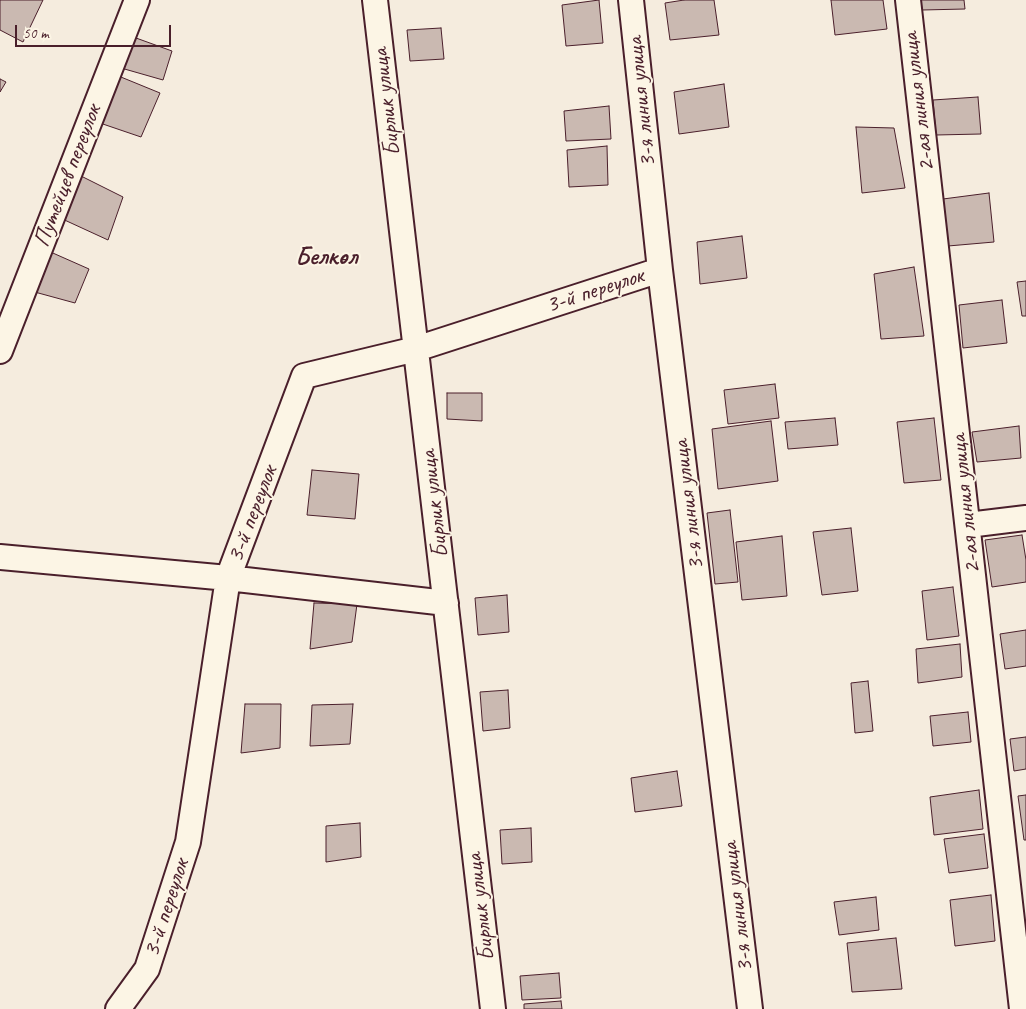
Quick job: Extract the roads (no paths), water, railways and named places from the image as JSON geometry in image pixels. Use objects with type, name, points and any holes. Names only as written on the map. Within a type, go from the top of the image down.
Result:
[{"type":"street","name":"Путейцев переулок","points":[[0,351],[137,0]]},
{"type":"street","name":"Бирлик улица","points":[[375,0],[493,1009]]},
{"type":"street","name":"3-я линия улица","points":[[631,0],[660,270],[750,1009]]},
{"type":"street","name":"2-ая линия улица","points":[[908,0],[1022,1009]]},
{"type":"street","name":"3-й переулок","points":[[118,1009],[147,969],[188,842],[228,578],[304,376],[416,349],[660,270]]},
{"type":"street","points":[[968,525],[1026,518]]},
{"type":"street","points":[[0,557],[228,578],[446,603]]},
{"type":"district","name":"Белкөл","points":[[326,257]]}]
